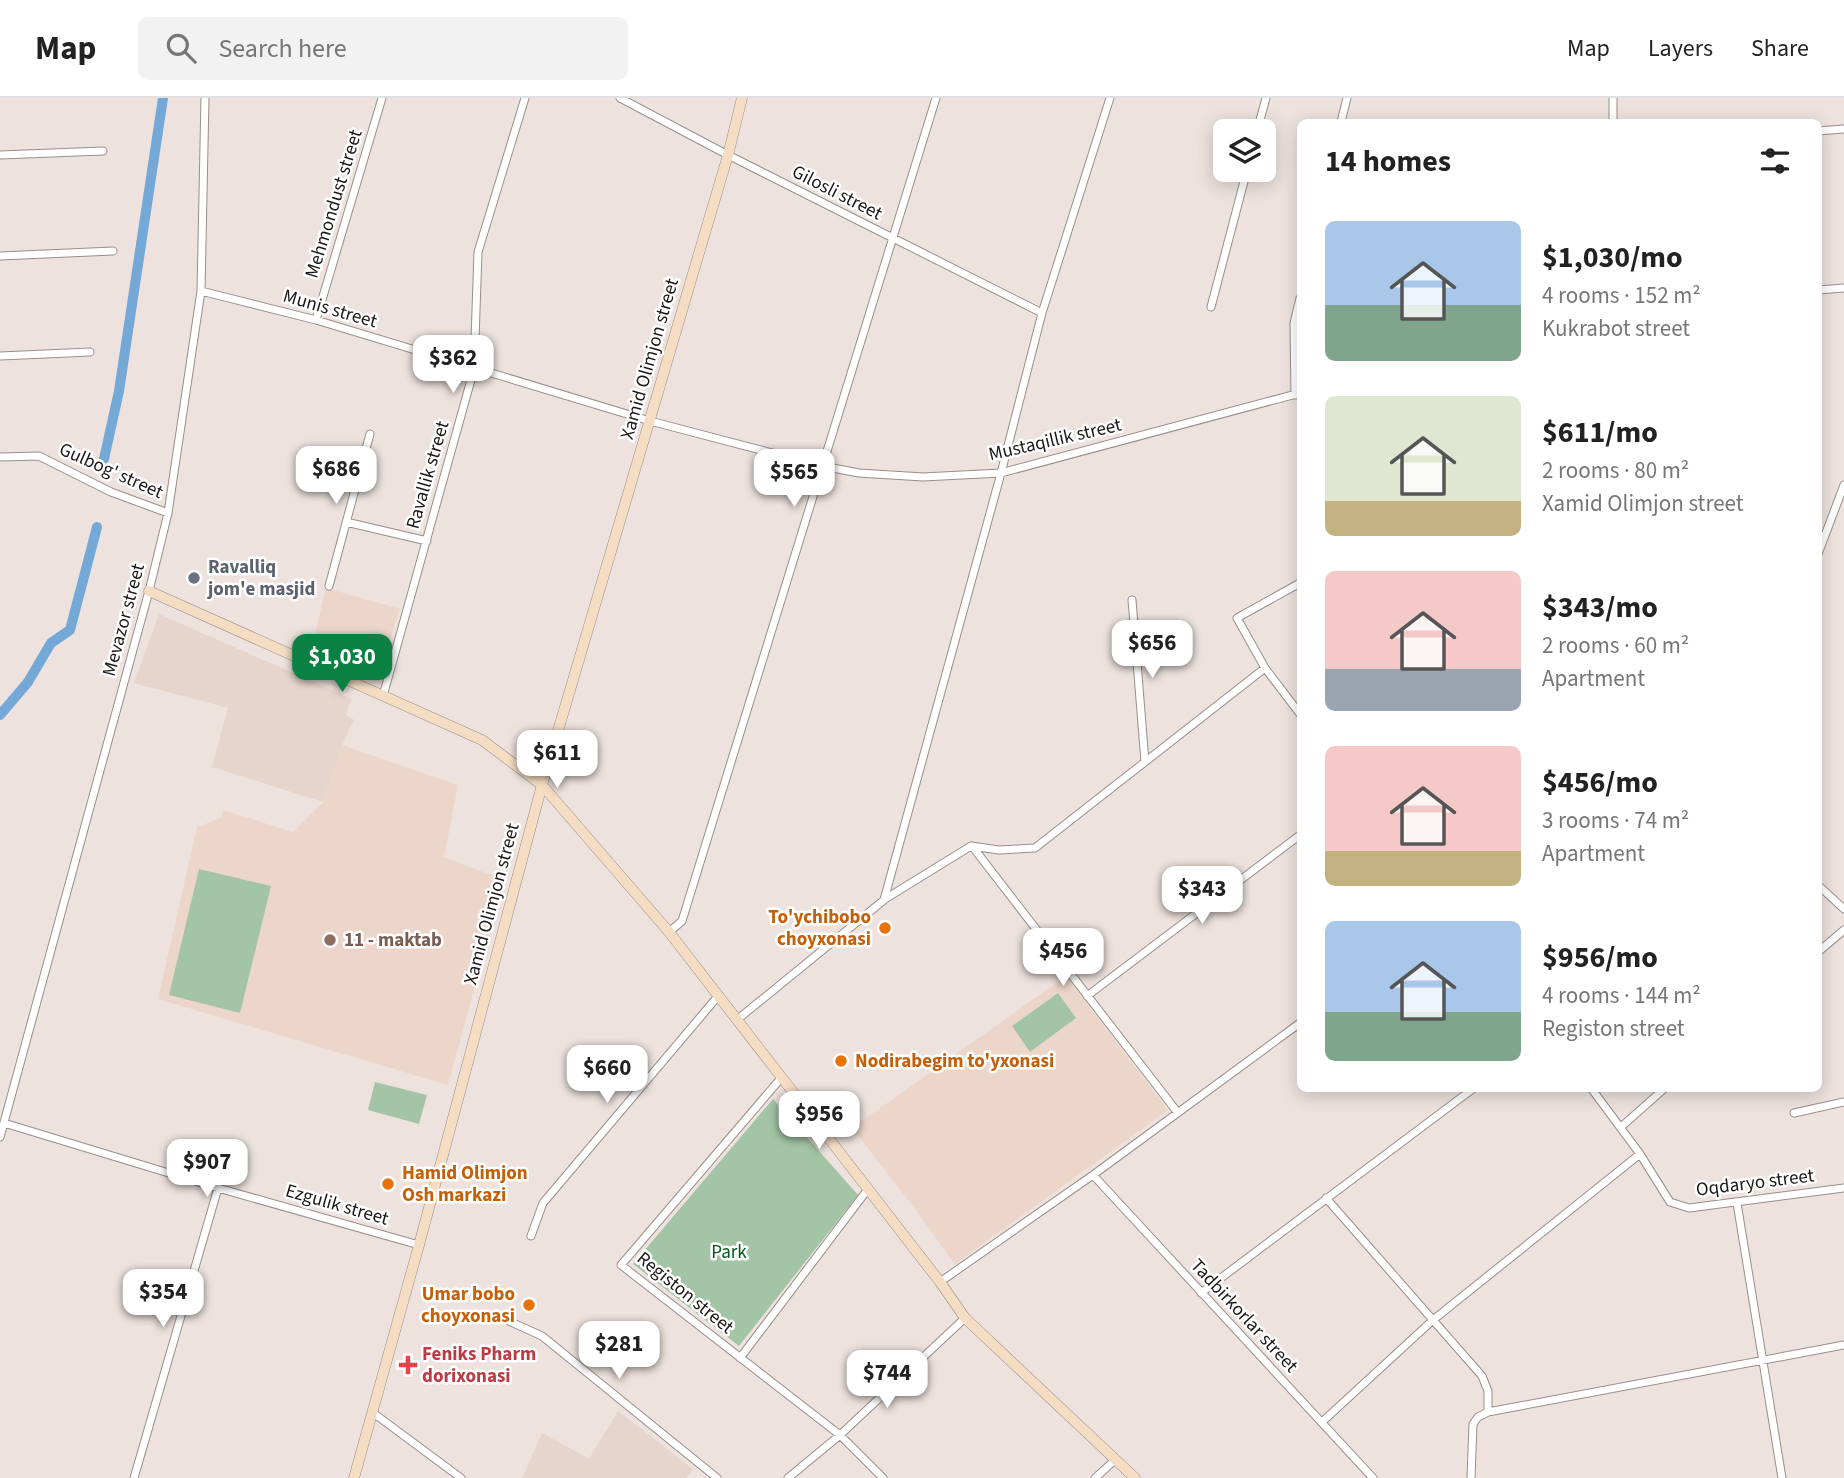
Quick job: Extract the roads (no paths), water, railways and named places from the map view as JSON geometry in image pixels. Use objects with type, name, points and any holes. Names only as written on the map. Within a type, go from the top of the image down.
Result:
[{"type":"main road","name":"Xamid Olimjon street","points":[[354,1478],[542,785],[728,155],[741,98]]},
{"type":"main road","points":[[149,591],[482,740],[542,785],[669,932],[719,995],[965,1318],[1135,1478]]},
{"type":"street","name":"Mevazor street","points":[[0,1137],[168,513],[201,290],[205,98]]},
{"type":"street","name":"Mehmondust street","points":[[316,320],[382,98]]},
{"type":"street","name":"Ravallik street","points":[[383,696],[474,369],[478,252],[525,98]]},
{"type":"street","name":"Gilosli street","points":[[620,98],[1041,313]]},
{"type":"street","points":[[669,932],[682,921],[936,98]]},
{"type":"street","points":[[884,900],[1001,473],[1041,313],[1110,98]]},
{"type":"street","points":[[1260,119],[1266,98]]},
{"type":"street","points":[[1342,119],[1347,98]]},
{"type":"street","points":[[1613,98],[1613,119]]},
{"type":"street","points":[[1822,131],[1844,129]]},
{"type":"street","points":[[0,155],[103,151]]},
{"type":"street","points":[[1211,307],[1244,182]]},
{"type":"street","points":[[0,256],[113,251]]},
{"type":"street","points":[[1822,290],[1844,288]]},
{"type":"street","name":"Munis street","points":[[201,290],[316,320],[650,422]]},
{"type":"street","points":[[1297,310],[1294,323],[1297,394]]},
{"type":"street","points":[[0,356],[90,352]]},
{"type":"street","name":"Mustaqillik street","points":[[650,422],[822,466],[859,473],[923,477],[1001,473],[1297,394]]},
{"type":"street","points":[[329,586],[370,434]]},
{"type":"street","name":"Gulbog' street","points":[[0,457],[39,456],[111,492],[168,513]]},
{"type":"street","points":[[1822,543],[1844,485]]},
{"type":"street","points":[[346,522],[426,541]]},
{"type":"street","points":[[1297,585],[1237,618],[1265,668],[1297,710]]},
{"type":"street","points":[[1132,600],[1145,762]]},
{"type":"street","points":[[738,1019],[884,900],[971,846],[999,850],[1035,848],[1265,668]]},
{"type":"street","points":[[1087,996],[1297,837]]},
{"type":"street","points":[[971,846],[1178,1113]]},
{"type":"street","points":[[1822,889],[1844,909]]},
{"type":"street","points":[[1822,949],[1844,930]]},
{"type":"street","points":[[531,1236],[542,1203],[719,995]]},
{"type":"street","points":[[940,1282],[1093,1175],[1297,1025]]},
{"type":"street","name":"Registon street","points":[[782,1077],[621,1265],[841,1435],[883,1478]]},
{"type":"street","points":[[1201,1293],[1469,1092]]},
{"type":"street","points":[[1322,1422],[1433,1320],[1640,1154],[1594,1092]]},
{"type":"street","points":[[1621,1127],[1660,1092]]},
{"type":"street","points":[[1794,1112],[1844,1102]]},
{"type":"street","name":"Ezgulik street","points":[[4,1123],[419,1245]]},
{"type":"street","name":"Oqdaryo street","points":[[1640,1154],[1670,1202],[1689,1208],[1844,1188]]},
{"type":"street","name":"Tadbirkorlar street","points":[[1093,1175],[1373,1478]]},
{"type":"street","points":[[134,1478],[218,1188]]},
{"type":"street","points":[[740,1357],[868,1189]]},
{"type":"street","points":[[1326,1198],[1482,1376],[1488,1391],[1488,1412]]},
{"type":"street","points":[[1737,1203],[1782,1478]]},
{"type":"street","points":[[500,1317],[542,1336],[717,1478]]},
{"type":"street","points":[[788,1478],[841,1435],[965,1318]]},
{"type":"street","points":[[1471,1478],[1473,1424],[1478,1417],[1488,1412],[1844,1345]]},
{"type":"street","points":[[372,1412],[461,1478]]},
{"type":"street","points":[[1094,1478],[1115,1460]]},
{"type":"waterway","points":[[104,459],[119,391],[163,98]]},
{"type":"waterway","points":[[0,715],[28,682],[51,643],[70,630],[97,527]]},
{"type":"place","name":"Ravalliq jom'e masjid","points":[[194,578]]},
{"type":"place","name":"To'ychibobo choyxonasi","points":[[885,928]]},
{"type":"place","name":"11 - maktab","points":[[330,940]]},
{"type":"place","name":"Nodirabegim to'yxonasi","points":[[841,1061]]},
{"type":"place","name":"Hamid Olimjon Osh markazi","points":[[388,1184]]},
{"type":"place","name":"Umar bobo choyxonasi","points":[[529,1305]]},
{"type":"place","name":"Feniks Pharm dorixonasi","points":[[408,1365]]},
{"type":"park label","name":"Park","points":[[729,1252]]}]
